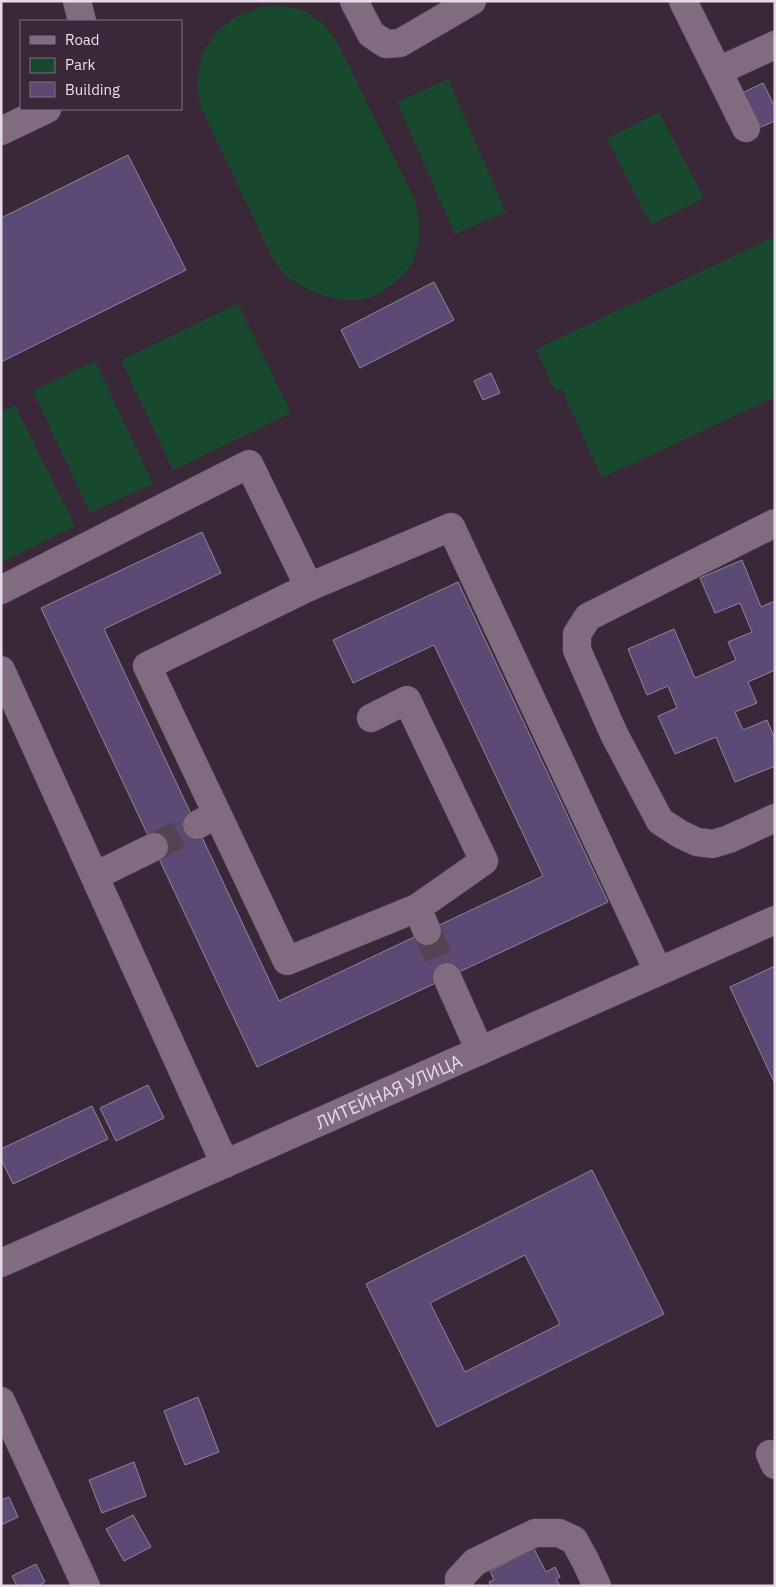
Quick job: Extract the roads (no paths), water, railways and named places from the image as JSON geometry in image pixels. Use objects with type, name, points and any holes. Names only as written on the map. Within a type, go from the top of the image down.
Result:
[{"type":"street","points":[[77,1],[82,20]]},
{"type":"street","points":[[354,1],[371,34],[386,44],[400,43],[472,1]]},
{"type":"street","points":[[683,1],[746,128]]},
{"type":"street","points":[[718,71],[775,44]]},
{"type":"street","points":[[1,131],[45,110]]},
{"type":"street","points":[[1,590],[249,464],[309,587]]},
{"type":"street","points":[[775,523],[588,617],[577,634],[577,650],[610,726],[660,821],[696,842],[713,844],[729,839],[775,818]]},
{"type":"street","points":[[371,718],[407,700],[484,861],[422,919],[287,960],[207,820],[147,666],[309,587],[451,527],[658,971]]},
{"type":"street","points":[[1,670],[225,1164]]},
{"type":"street","points":[[95,876],[154,847]]},
{"type":"street","name":"ЛИТЕЙНАЯ УЛИЦА","points":[[1,1263],[775,920]]},
{"type":"street","points":[[447,977],[480,1051]]},
{"type":"street","points":[[1,1401],[86,1586]]},
{"type":"street","points":[[459,1586],[459,1578],[475,1562],[535,1533],[559,1533],[574,1540],[597,1586]]},
{"type":"tunnel","points":[[154,847],[197,825]]},
{"type":"tunnel","points":[[427,931],[447,977]]}]
